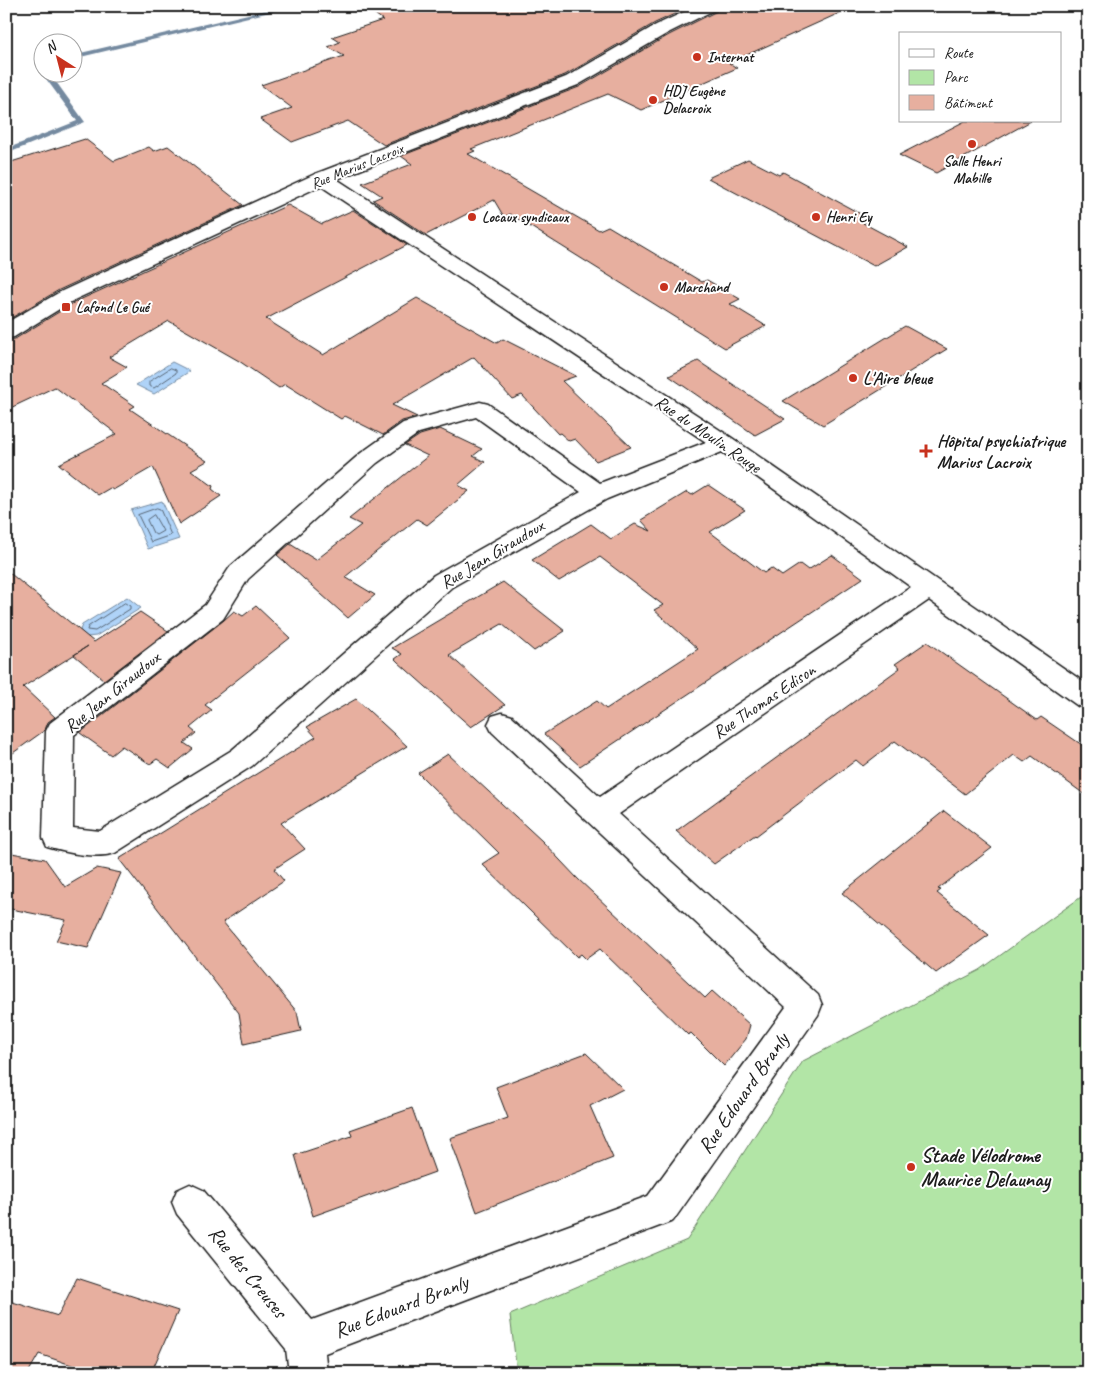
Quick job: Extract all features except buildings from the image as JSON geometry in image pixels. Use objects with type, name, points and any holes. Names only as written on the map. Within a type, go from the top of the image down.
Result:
[{"type":"street","name":"Rue Marius Lacroix","points":[[6,332],[66,296],[322,178],[572,81],[662,28],[710,6]]},
{"type":"street","name":"Rue du Moulin Rouge","points":[[322,178],[724,443],[1088,699]]},
{"type":"street","name":"Rue Jean Giraudoux","points":[[598,493],[480,409],[411,428],[369,458],[239,573],[214,612],[60,731],[58,838],[104,844],[242,758],[443,581],[598,493],[724,443]]},
{"type":"street","name":"Rue Thomas Edison","points":[[599,813],[929,588]]},
{"type":"street","name":"Rue Edouard Branly","points":[[306,1358],[660,1210],[806,1005],[502,724]]},
{"type":"street","name":"Rue des Creuses","points":[[190,1202],[306,1358]]},
{"type":"green space","name":"Stade Vélodrome Maurice Delaunay","points":[[1088,892],[1088,1373],[517,1373],[510,1315],[687,1240],[803,1061],[980,970]]},
{"type":"water","points":[[172,362],[190,371],[154,394],[136,385]]},
{"type":"water","points":[[162,501],[179,539],[148,549],[131,510]]},
{"type":"water","points":[[127,597],[141,608],[96,636],[87,637],[80,630],[82,625]]},
{"type":"waterway","points":[[82,55],[292,6]]},
{"type":"waterway","points":[[6,152],[81,122],[52,82]]},
{"type":"place","name":"Internat","points":[[697,57]]},
{"type":"place","name":"HDJ Eugène Delacroix","points":[[653,100]]},
{"type":"place","name":"Salle Henri Mabille","points":[[972,144]]},
{"type":"place","name":"Locaux syndicaux","points":[[472,217]]},
{"type":"place","name":"Henri Ey","points":[[816,217]]},
{"type":"place","name":"Marchand","points":[[664,287]]},
{"type":"place","name":"Lafond Le Gué","points":[[66,307]]},
{"type":"place","name":"L'Aire bleue","points":[[853,378]]},
{"type":"place","name":"Hôpital psychiatrique Marius Lacroix","points":[[926,451]]},
{"type":"place","name":"Stade Vélodrome Maurice Delaunay","points":[[911,1167]]}]
